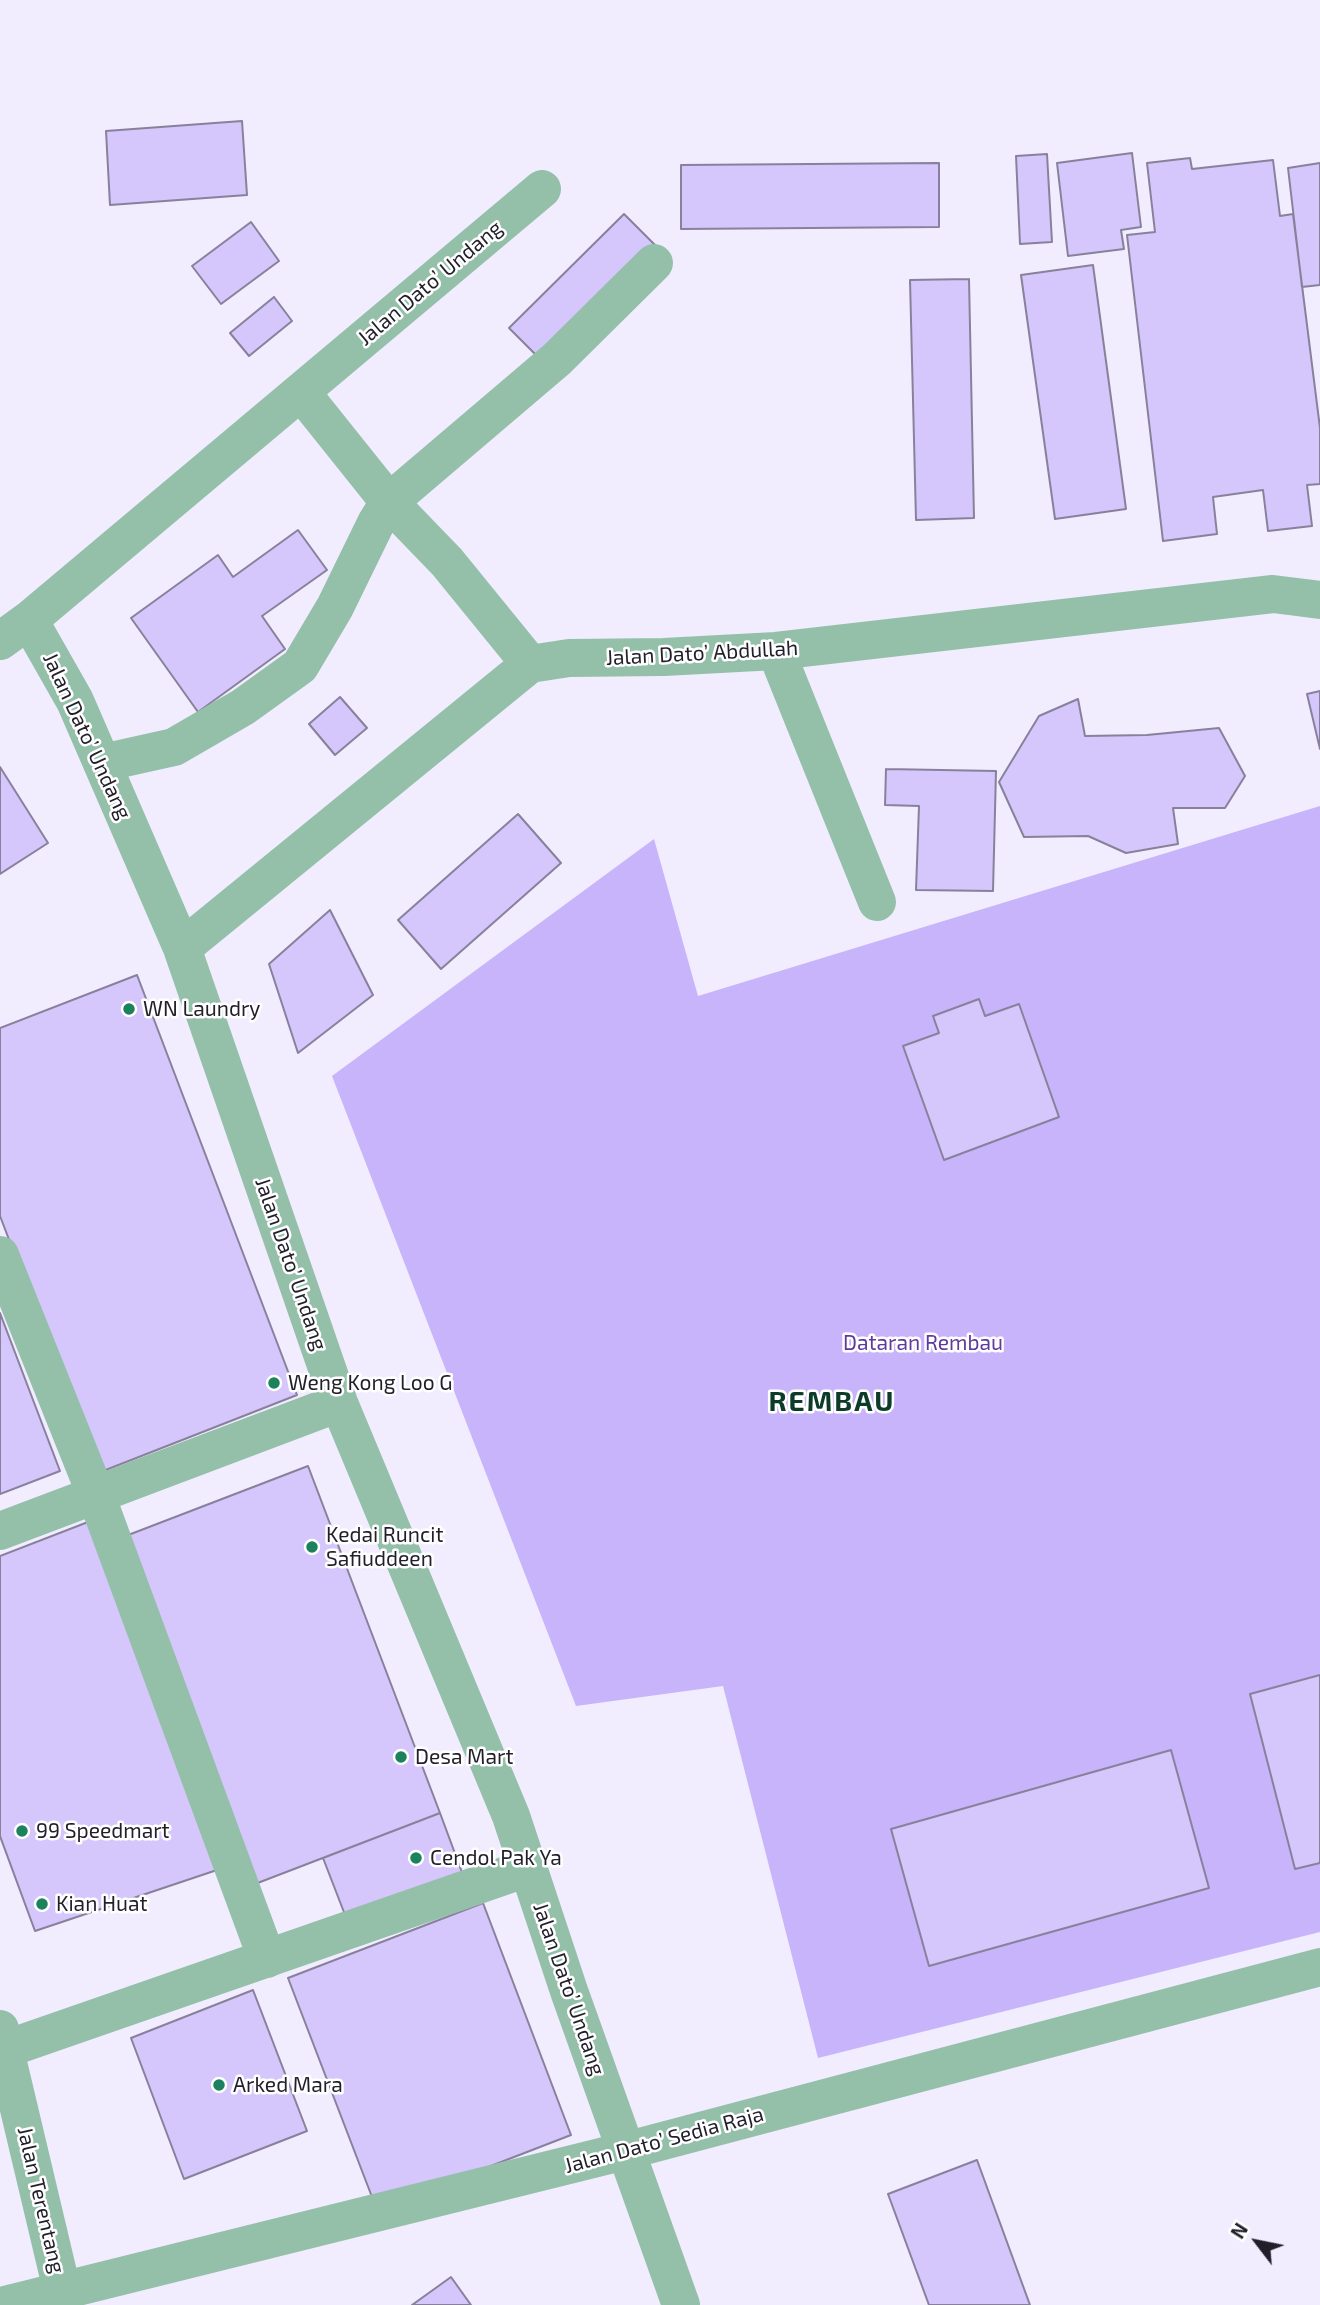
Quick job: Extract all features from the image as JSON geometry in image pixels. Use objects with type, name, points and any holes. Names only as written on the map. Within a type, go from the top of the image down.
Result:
[{"type":"street","name":"Jalan Dato’ Undang","points":[[542,189],[15,631],[75,701],[183,948],[339,1403],[511,1816],[625,2151],[681,2305]]},
{"type":"street","points":[[102,763],[174,747],[243,707],[300,666],[335,607],[389,502],[557,359],[654,263]]},
{"type":"street","points":[[183,948],[530,664],[447,562],[389,502],[301,392]]},
{"type":"street","name":"Jalan Dato’ Abdullah","points":[[530,664],[569,658],[664,657],[776,651],[1273,594],[1320,600]]},
{"type":"street","points":[[776,651],[877,902]]},
{"type":"street","points":[[0,1255],[96,1495],[267,1959]]},
{"type":"street","points":[[0,1531],[339,1403]]},
{"type":"street","points":[[2,2044],[267,1959],[527,1868]]},
{"type":"street","name":"Jalan Dato’ Sedia Raja","points":[[5,2305],[62,2297],[1320,1967]]},
{"type":"street","name":"Jalan Terentang","points":[[2,2044],[62,2297]]},
{"type":"green space","name":"Dataran Rembau","points":[[1320,806],[1320,1932],[818,2058],[723,1686],[576,1706],[332,1076],[654,839],[698,996]]},
{"type":"building","points":[[242,121],[247,195],[110,205],[106,131]]},
{"type":"building","points":[[1132,153],[1141,227],[1121,230],[1124,249],[1068,256],[1057,163]]},
{"type":"building","points":[[1047,154],[1052,242],[1020,244],[1016,156]]},
{"type":"building","points":[[1190,158],[1192,169],[1273,160],[1280,216],[1293,214],[1320,428],[1320,484],[1307,485],[1312,526],[1268,531],[1263,490],[1213,497],[1217,534],[1163,541],[1127,235],[1155,232],[1147,163]]},
{"type":"building","points":[[939,163],[939,227],[681,229],[681,165]]},
{"type":"building","points":[[1320,163],[1320,285],[1302,287],[1288,168]]},
{"type":"building","points":[[624,214],[656,246],[542,361],[509,328]]},
{"type":"building","points":[[251,222],[279,261],[221,304],[192,266]]},
{"type":"building","points":[[1093,265],[1126,509],[1055,519],[1021,275]]},
{"type":"building","points":[[969,279],[974,518],[916,520],[910,280]]},
{"type":"building","points":[[274,297],[292,321],[249,356],[230,333]]},
{"type":"building","points":[[298,530],[327,570],[262,616],[285,649],[198,712],[131,618],[218,555],[233,577]]},
{"type":"building","points":[[1320,691],[1320,749],[1307,694]]},
{"type":"building","points":[[340,697],[367,728],[335,755],[309,724]]},
{"type":"building","points":[[1078,699],[1085,736],[1147,735],[1219,728],[1245,776],[1225,808],[1173,808],[1178,844],[1126,853],[1088,836],[1024,837],[999,782],[1039,716]]},
{"type":"building","points":[[0,767],[48,843],[0,874]]},
{"type":"building","points":[[886,769],[996,771],[993,891],[916,890],[919,806],[885,805]]},
{"type":"building","points":[[518,814],[561,863],[441,969],[398,920]]},
{"type":"building","points":[[330,910],[373,995],[298,1053],[269,964]]},
{"type":"building","points":[[137,975],[297,1395],[98,1473],[0,1216],[0,1028]]},
{"type":"building","points":[[979,999],[985,1016],[1019,1004],[1059,1117],[944,1160],[903,1046],[939,1033],[933,1016]]},
{"type":"building","points":[[0,1313],[60,1471],[0,1494]]},
{"type":"building","points":[[308,1466],[440,1813],[255,1884],[123,1537]]},
{"type":"building","points":[[88,1522],[217,1870],[35,1931],[0,1836],[0,1556]]},
{"type":"building","points":[[1320,1675],[1320,1863],[1295,1869],[1250,1694]]},
{"type":"building","points":[[1171,1750],[1209,1888],[929,1966],[891,1829]]},
{"type":"building","points":[[440,1813],[463,1875],[347,1920],[323,1858]]},
{"type":"building","points":[[483,1903],[571,2135],[377,2210],[288,1978]]},
{"type":"building","name":"Arked Mara","points":[[253,1990],[307,2131],[184,2179],[131,2038]]},
{"type":"building","points":[[977,2160],[1030,2305],[929,2305],[888,2194]]},
{"type":"building","points":[[451,2277],[471,2305],[412,2305]]},
{"type":"place","name":"WN Laundry","points":[[129,1009]]},
{"type":"place","name":"Weng Kong Loo G","points":[[274,1383]]},
{"type":"place","name":"Kedai Runcit Safiuddeen","points":[[312,1547]]},
{"type":"place","name":"Desa Mart","points":[[401,1757]]},
{"type":"place","name":"99 Speedmart","points":[[22,1831]]},
{"type":"place","name":"Cendol Pak Ya","points":[[416,1858]]},
{"type":"place","name":"Kian Huat","points":[[42,1904]]},
{"type":"place","name":"Arked Mara","points":[[219,2085]]},
{"type":"district","name":"REMBAU","points":[[832,1402]]}]
